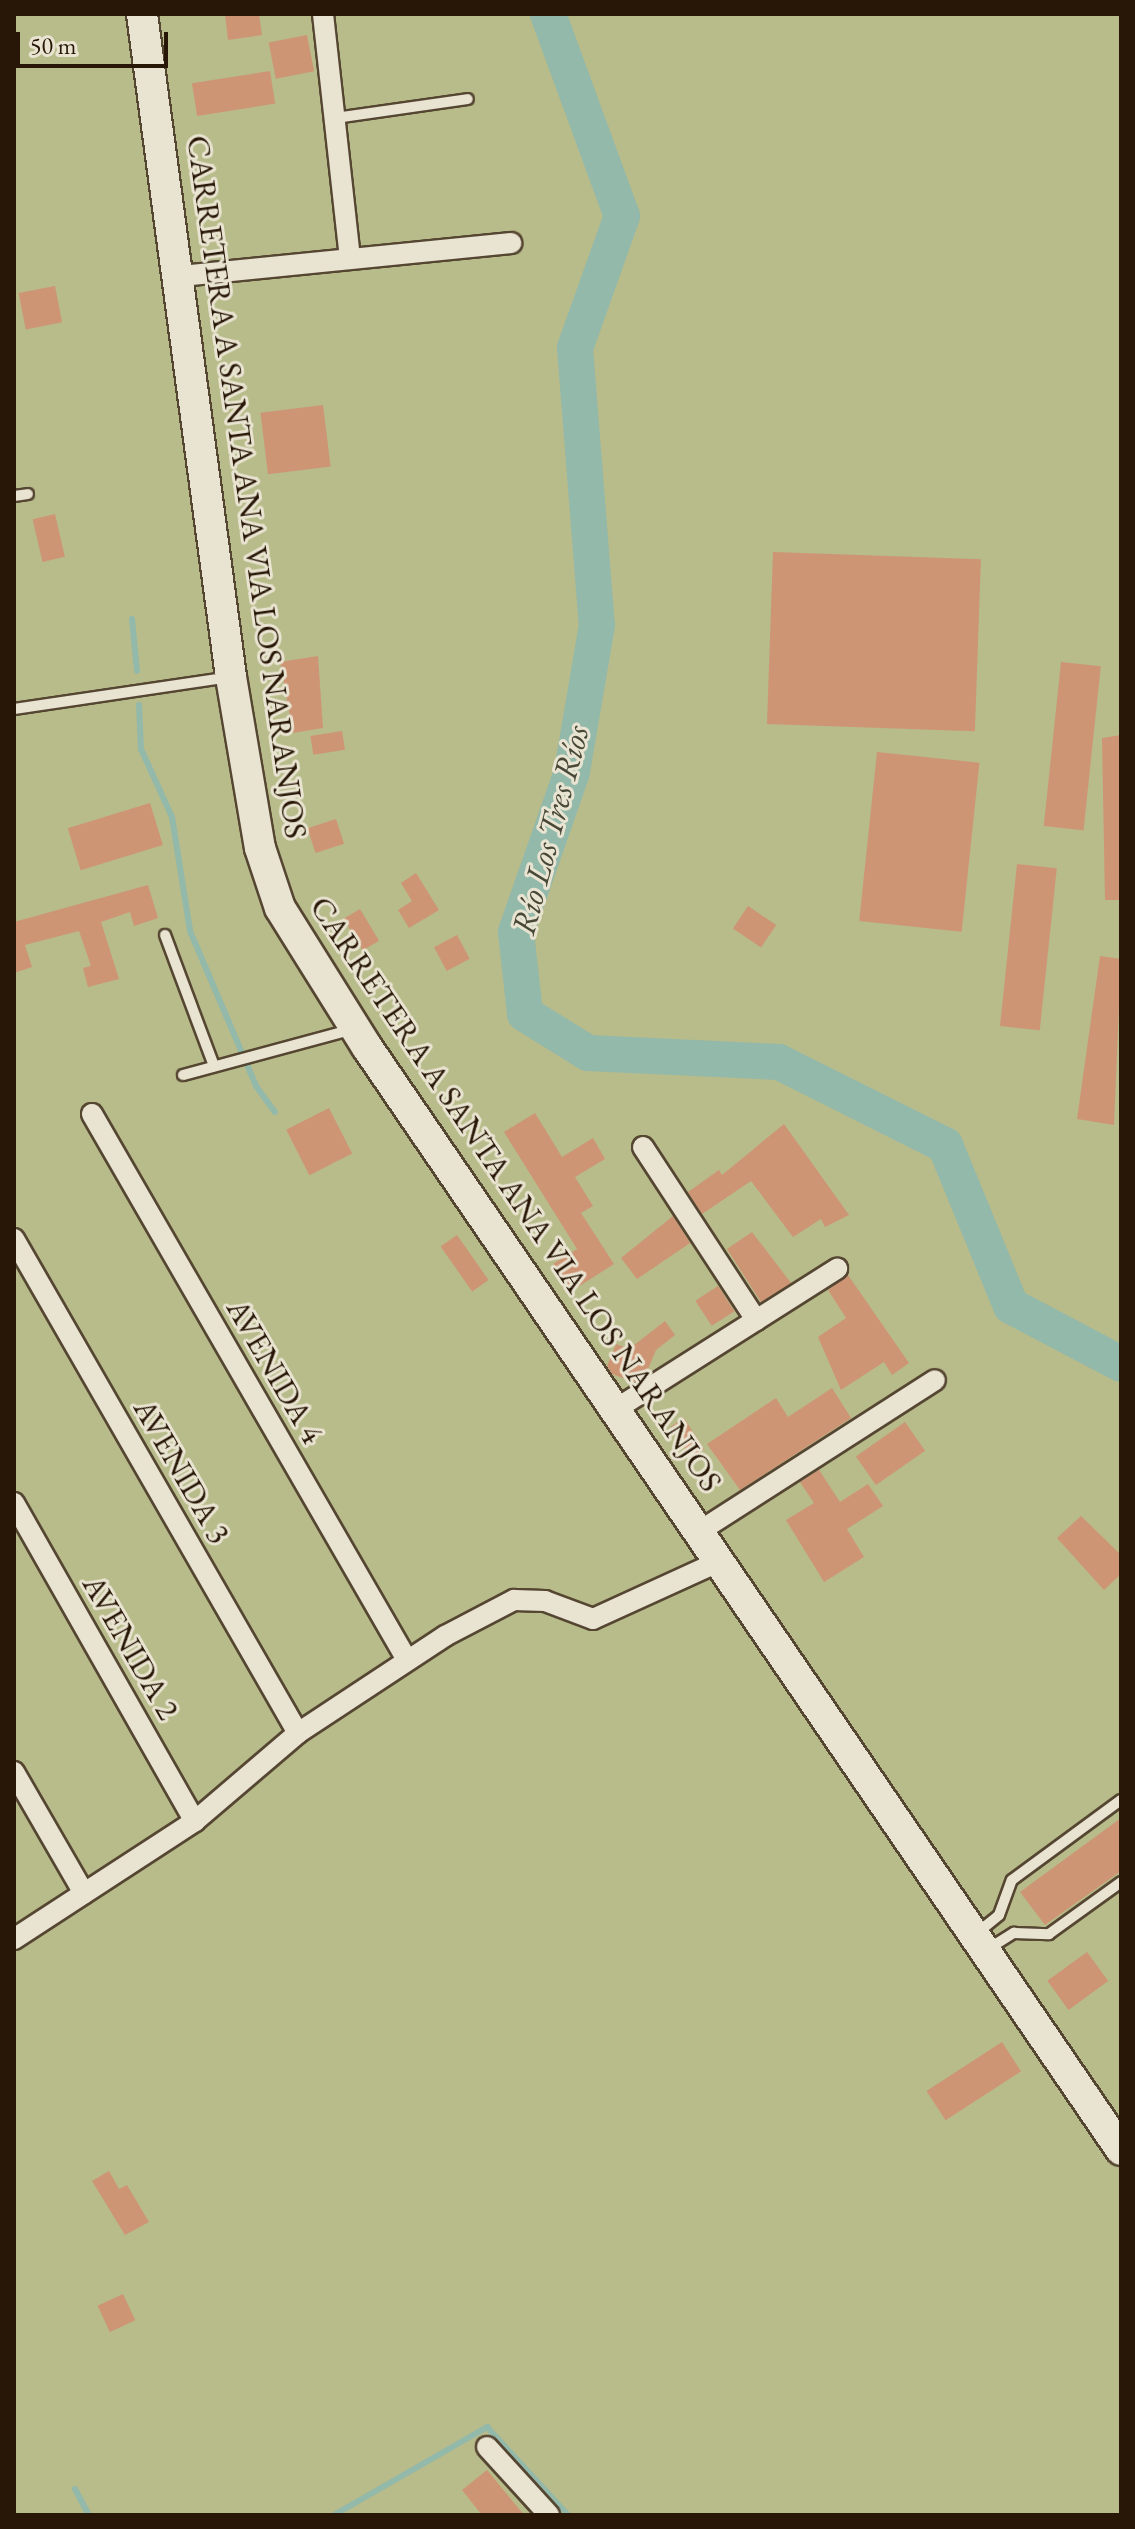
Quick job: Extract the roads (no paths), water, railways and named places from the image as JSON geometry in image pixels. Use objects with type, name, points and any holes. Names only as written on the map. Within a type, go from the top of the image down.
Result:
[{"type":"main road","name":"CARRETERA A SANTA ANA VIA LOS NARANJOS","points":[[142,14],[181,276],[231,677],[268,878],[355,1029],[982,1941],[1121,2150]]},
{"type":"street","points":[[323,14],[350,258]]},
{"type":"street","points":[[181,276],[511,243]]},
{"type":"street","name":"AVENIDA 4","points":[[92,1114],[406,1658]]},
{"type":"street","points":[[643,1147],[756,1320]]},
{"type":"street","name":"AVENIDA 3","points":[[14,1239],[298,1733]]},
{"type":"street","points":[[616,1409],[837,1269]]},
{"type":"street","points":[[700,1531],[935,1380]]},
{"type":"street","name":"AVENIDA 2","points":[[14,1503],[195,1821]]},
{"type":"street","points":[[14,1939],[195,1821],[298,1733],[406,1658],[514,1600],[545,1601],[593,1619],[720,1561]]},
{"type":"street","points":[[17,1784],[84,1893]]},
{"type":"street","points":[[487,2447],[549,2515]]},
{"type":"lane","points":[[335,118],[468,99]]},
{"type":"lane","points":[[14,496],[28,494]]},
{"type":"lane","points":[[14,709],[231,677]]},
{"type":"lane","points":[[165,935],[214,1066]]},
{"type":"lane","points":[[183,1075],[355,1029]]},
{"type":"lane","points":[[982,1941],[999,1915],[1012,1880],[1121,1800]]},
{"type":"lane","points":[[982,1941],[1014,1933],[1049,1934],[1121,1882]]},
{"type":"waterway","name":"Río Los Tres Ríos","points":[[548,14],[622,216],[575,348],[597,625],[572,772],[516,932],[525,1014],[588,1053],[779,1062],[945,1145],[1011,1306],[1121,1364]]},
{"type":"waterway","points":[[132,619],[137,671]]},
{"type":"waterway","points":[[139,705],[141,749],[172,817],[190,931],[256,1086],[275,1112]]},
{"type":"waterway","points":[[334,2515],[487,2427],[568,2515]]},
{"type":"waterway","points":[[75,2489],[89,2515]]}]
